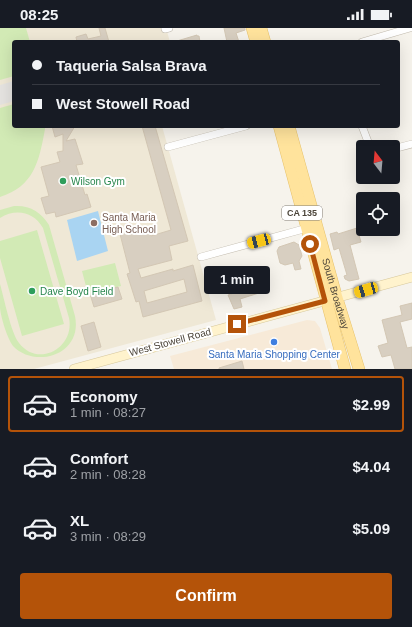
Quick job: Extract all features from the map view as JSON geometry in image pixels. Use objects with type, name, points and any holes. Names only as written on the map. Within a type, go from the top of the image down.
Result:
[{"type":"main road","points":[[252,28],[255,40]]},
{"type":"main road","points":[[261,28],[264,40]]},
{"type":"main road","name":"South Broadway","points":[[280,128],[311,227],[337,298],[359,369]]},
{"type":"main road","name":"South Broadway","points":[[289,128],[325,301],[345,369]]},
{"type":"main road","name":"West Stowell Road","points":[[74,369],[412,277]]},
{"type":"street","points":[[369,40],[410,28]]},
{"type":"street","points":[[168,147],[239,128]]},
{"type":"street","points":[[363,128],[367,140]]},
{"type":"street","points":[[400,147],[412,144]]},
{"type":"street","points":[[201,257],[311,227]]},
{"type":"shaded area","name":"Santa Maria High School","points":[[0,28],[166,28],[169,40],[12,40],[12,128],[163,128],[216,320],[34,369],[0,369]]},
{"type":"shaded area","points":[[12,82],[12,102],[0,105],[0,85]]},
{"type":"shaded area","name":"Santa Maria Shopping Center","points":[[307,320],[315,321],[320,328],[332,369],[174,369],[170,356]]},
{"type":"green space","points":[[0,28],[26,28],[29,40],[12,40],[12,77],[0,80]]},
{"type":"green space","points":[[12,105],[12,128],[45,129],[37,162],[28,179],[21,186],[0,197],[0,108]]},
{"type":"green space","points":[[14,206],[34,210],[42,216],[49,225],[75,316],[76,329],[72,340],[65,349],[44,357],[22,353],[13,346],[3,322],[0,308],[0,284],[16,338],[27,350],[36,354],[45,354],[61,346],[66,338],[69,329],[69,318],[43,228],[35,218],[24,213],[12,213],[0,218],[0,210]]},
{"type":"green space","name":"Dave Boyd Field","points":[[37,230],[64,324],[22,336],[0,258],[0,241]]},
{"type":"green space","points":[[115,263],[121,286],[88,294],[82,271]]},
{"type":"water","points":[[98,211],[108,251],[77,261],[67,220]]},
{"type":"building","points":[[99,28],[105,28],[108,40],[77,40],[76,37],[86,34],[88,39],[101,36]]},
{"type":"building","points":[[224,28],[245,28],[245,30],[236,33],[238,40],[227,40]]},
{"type":"building","points":[[197,35],[199,36],[200,40],[180,40]]},
{"type":"building","points":[[53,128],[74,128],[66,141],[75,139],[83,164],[76,165],[85,195],[87,194],[91,207],[56,217],[55,212],[46,214],[41,198],[49,196],[41,167],[60,162],[57,152],[63,151],[63,134],[55,137]]},
{"type":"building","points":[[143,128],[156,128],[188,241],[169,246],[172,260],[138,269],[141,278],[193,265],[202,301],[143,317],[139,301],[136,302],[127,274],[130,273],[120,234],[132,230],[133,233],[149,228],[151,236],[171,230]],"holes":[[[184,279],[187,292],[147,303],[144,291]]]},
{"type":"building","points":[[356,228],[356,236],[359,236],[361,242],[350,245],[359,279],[349,281],[345,279],[344,276],[347,275],[339,248],[334,250],[330,234],[337,232],[338,234]]},
{"type":"building","points":[[294,242],[299,245],[302,256],[299,261],[301,269],[295,270],[293,263],[285,265],[280,263],[277,251],[279,247]]},
{"type":"building","points":[[260,282],[262,292],[240,299],[242,307],[234,309],[228,295],[234,293],[234,291],[244,289],[243,286]]},
{"type":"building","points":[[118,287],[122,299],[94,307],[90,294]]},
{"type":"building","points":[[412,303],[412,319],[400,322],[407,348],[412,347],[412,369],[395,369],[391,355],[382,357],[378,346],[388,343],[382,320],[402,315],[400,306]]},
{"type":"building","points":[[94,322],[101,347],[88,351],[81,326]]},
{"type":"building","points":[[242,361],[244,369],[219,369],[219,368]]},
{"type":"place","name":"Wilson Gym","points":[[63,181]]},
{"type":"place","name":"Santa Maria High School","points":[[94,223]]},
{"type":"place","name":"Dave Boyd Field","points":[[32,291]]},
{"type":"place","name":"Santa Maria Shopping Center","points":[[274,342]]},
{"type":"route","points":[[237,324],[325,301],[310,244]]}]
